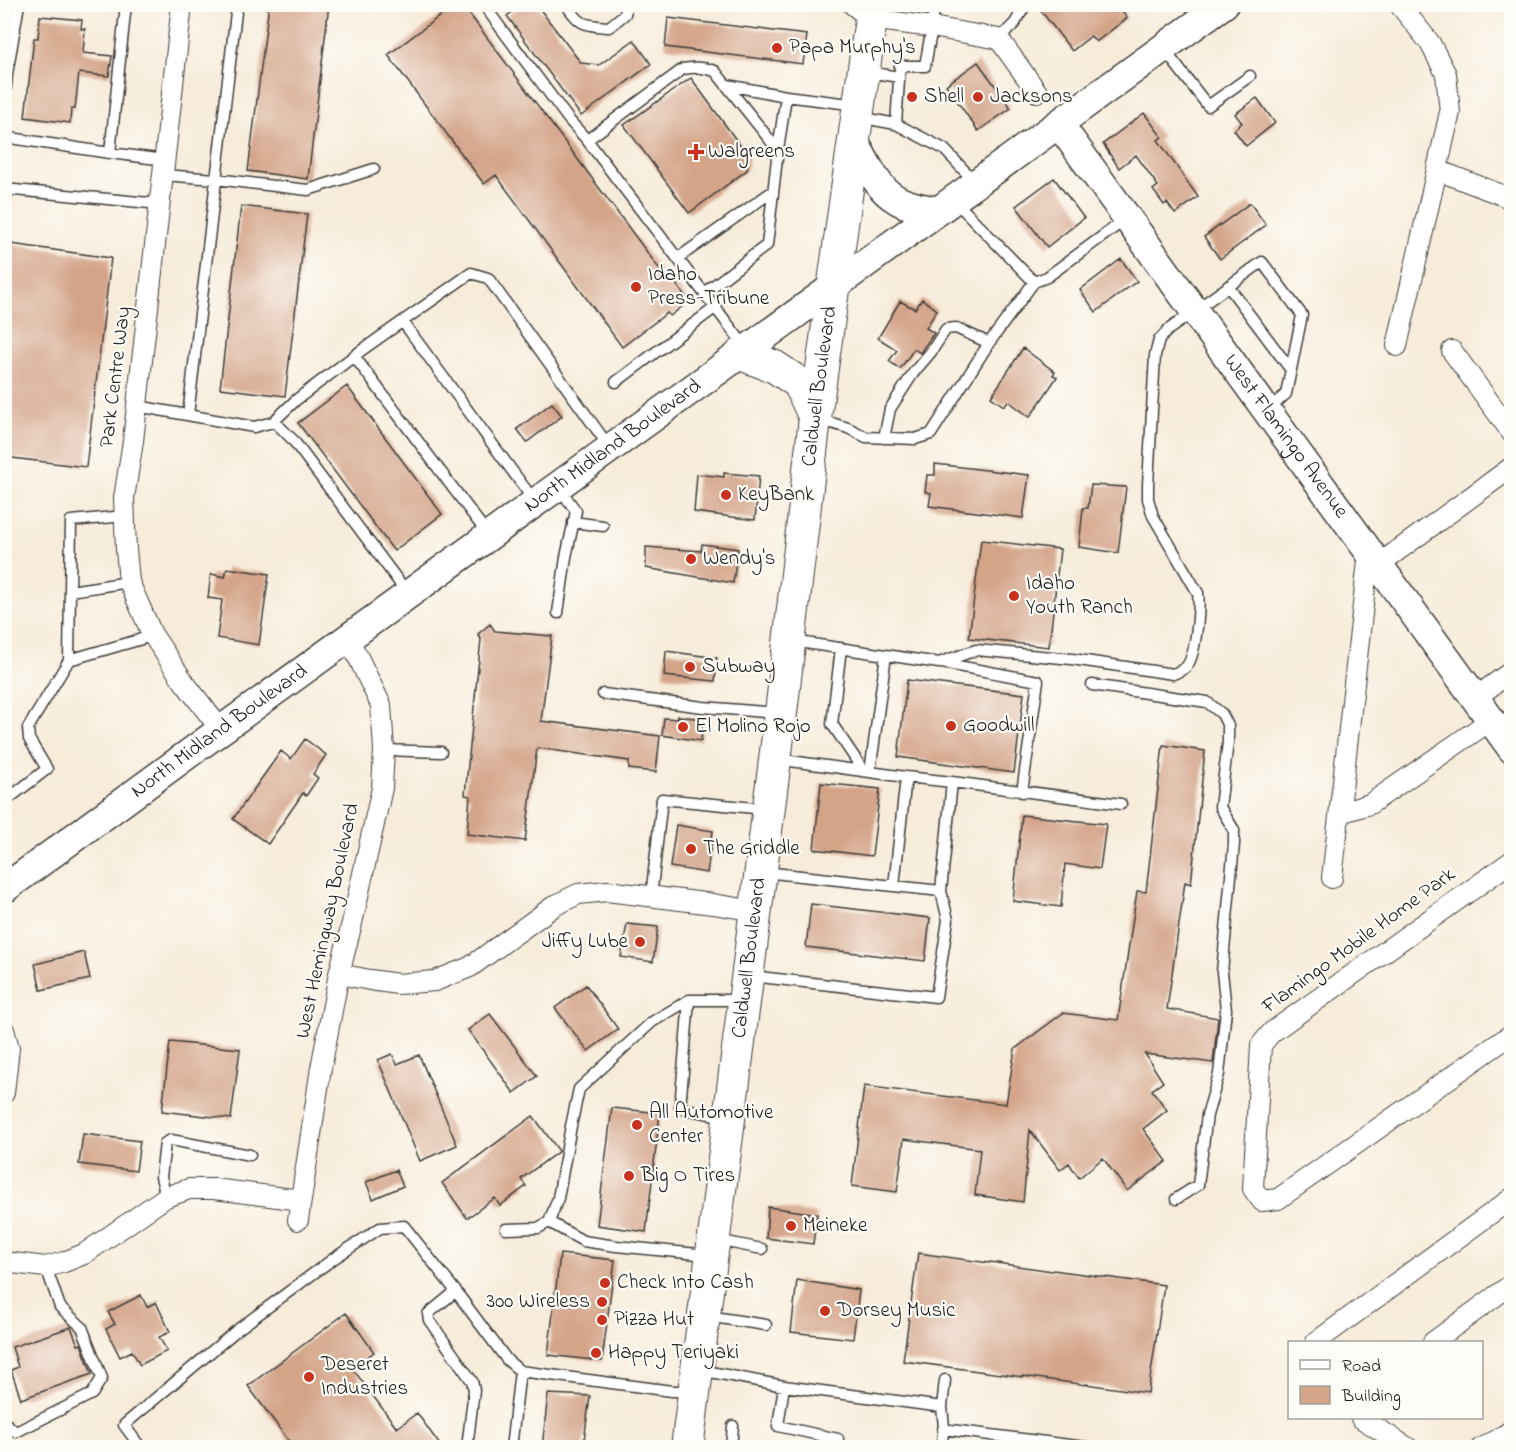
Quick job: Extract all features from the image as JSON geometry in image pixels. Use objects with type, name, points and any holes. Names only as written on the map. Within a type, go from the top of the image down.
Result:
[{"type":"main road","name":"Caldwell Boulevard","points":[[687,1448],[769,810],[815,418],[864,72],[866,9]]},
{"type":"main road","points":[[744,352],[775,367],[799,383],[815,418]]},
{"type":"street","name":"Park Centre Way","points":[[182,4],[137,406],[124,498],[129,582],[152,636],[221,730]]},
{"type":"street","name":"North Midland Boulevard","points":[[4,889],[1224,4]]},
{"type":"street","points":[[1397,346],[1450,112],[1446,74],[1430,43],[1399,4]]},
{"type":"street","points":[[866,9],[932,27],[999,39],[1037,92]]},
{"type":"street","points":[[857,121],[877,180],[884,190],[894,199],[904,203],[946,206]]},
{"type":"street","name":"West Flamingo Avenue","points":[[1059,124],[1512,748]]},
{"type":"street","points":[[1437,170],[1512,198]]},
{"type":"street","points":[[1452,351],[1512,434]]},
{"type":"street","points":[[1332,878],[1373,558],[1512,467]]},
{"type":"street","name":"West Hemingway Boulevard","points":[[298,1220],[321,1068],[339,974],[381,788],[384,750],[381,705],[347,639]]},
{"type":"street","points":[[1340,813],[1370,804],[1483,709],[1512,671]]},
{"type":"street","name":"Flamingo Mobile Home Park","points":[[1512,861],[1272,1032],[1261,1045],[1253,1189],[1262,1201],[1278,1199],[1512,1034]]},
{"type":"street","points":[[339,974],[398,984],[435,981],[470,967],[554,906],[578,894],[607,891],[756,911]]},
{"type":"street","points":[[4,1030],[9,1048],[4,1094]]},
{"type":"street","points":[[4,1262],[46,1267],[64,1262],[84,1254],[166,1197],[189,1189],[214,1189],[301,1200]]},
{"type":"street","points":[[1317,1341],[1512,1198]]},
{"type":"street","points":[[1434,1341],[1512,1284]]},
{"type":"street","points":[[1363,1419],[1408,1448]]},
{"type":"street","points":[[1481,1448],[1512,1430]]},
{"type":"lane","points":[[4,107],[19,4]]},
{"type":"lane","points":[[110,153],[126,4]]},
{"type":"lane","points":[[188,415],[237,4]]},
{"type":"lane","points":[[483,4],[716,307],[744,352]]},
{"type":"lane","points":[[566,4],[584,26],[609,27],[625,14],[627,4]]},
{"type":"lane","points":[[896,124],[900,66],[925,66],[934,4]]},
{"type":"lane","points":[[999,39],[1016,23],[1026,4]]},
{"type":"lane","points":[[1163,48],[1208,106],[1250,76]]},
{"type":"lane","points":[[587,140],[683,69],[705,67],[715,71],[778,150]]},
{"type":"lane","points":[[864,72],[899,77]]},
{"type":"lane","points":[[727,85],[786,96],[857,121],[896,124],[944,149],[976,183]]},
{"type":"lane","points":[[704,293],[767,245],[786,96]]},
{"type":"lane","points":[[4,137],[110,153],[216,179],[308,190],[374,169]]},
{"type":"lane","points":[[4,189],[160,204]]},
{"type":"lane","points":[[678,258],[773,191]]},
{"type":"lane","points":[[946,206],[1034,282]]},
{"type":"lane","points":[[815,418],[848,428],[866,437],[915,439],[931,434],[989,343],[1034,282],[1047,278],[1126,219]]},
{"type":"lane","points":[[939,663],[976,650],[1072,659],[1173,674],[1186,668],[1193,654],[1199,603],[1198,593],[1153,516],[1148,499],[1155,355],[1159,340],[1168,330],[1262,262],[1302,315],[1286,394],[1266,411]]},
{"type":"lane","points":[[137,406],[254,427],[274,421],[296,400],[354,356],[471,273],[488,278],[610,448]]},
{"type":"lane","points":[[1228,286],[1291,370]]},
{"type":"lane","points":[[616,382],[716,307]]},
{"type":"lane","points":[[403,322],[535,503]]},
{"type":"lane","points":[[884,438],[890,409],[946,329],[956,328],[989,343]]},
{"type":"lane","points":[[354,356],[489,536]]},
{"type":"lane","points":[[274,421],[293,440],[409,595]]},
{"type":"lane","points":[[558,486],[576,511],[558,612]]},
{"type":"lane","points":[[4,802],[47,769],[28,739],[28,728],[69,660],[71,521],[125,516]]},
{"type":"lane","points":[[573,522],[603,526]]},
{"type":"lane","points":[[70,591],[129,582]]},
{"type":"lane","points":[[69,660],[152,636]]},
{"type":"lane","points":[[789,641],[939,663],[1038,681],[1022,792]]},
{"type":"lane","points":[[841,648],[832,724],[866,771]]},
{"type":"lane","points":[[866,771],[886,655]]},
{"type":"lane","points":[[1092,685],[1207,702],[1222,714],[1228,726],[1220,807],[1234,830],[1222,972],[1226,1010],[1218,1074],[1207,1115],[1198,1185],[1176,1199]]},
{"type":"lane","points":[[603,694],[703,707],[781,713]]},
{"type":"lane","points":[[384,750],[441,752]]},
{"type":"lane","points":[[775,758],[1121,804]]},
{"type":"lane","points":[[894,886],[906,777]]},
{"type":"lane","points":[[506,1228],[538,1228],[549,1222],[558,1198],[579,1089],[652,1022],[689,1000],[746,987],[936,997],[948,920],[941,891],[952,782]]},
{"type":"lane","points":[[651,897],[662,799],[769,810]]},
{"type":"lane","points":[[761,872],[941,891]]},
{"type":"lane","points":[[689,1000],[680,1108],[729,1118]]},
{"type":"lane","points":[[166,1197],[161,1177],[165,1143],[171,1140],[250,1155]]},
{"type":"lane","points":[[549,1222],[583,1241],[616,1246],[762,1249]]},
{"type":"lane","points":[[141,1448],[124,1425],[237,1330],[333,1259],[380,1228],[404,1226],[507,1360],[520,1371],[672,1391],[695,1380],[784,1386],[942,1407]]},
{"type":"lane","points":[[4,1422],[16,1432],[92,1394],[102,1378],[82,1326],[60,1307],[46,1267]]},
{"type":"lane","points":[[456,1291],[428,1314],[429,1320],[472,1381],[474,1390],[466,1448]]},
{"type":"lane","points":[[704,1316],[766,1325]]},
{"type":"lane","points":[[511,1448],[520,1371]]},
{"type":"lane","points":[[941,1448],[945,1380]]},
{"type":"lane","points":[[784,1386],[778,1426],[838,1439],[837,1448]]},
{"type":"lane","points":[[731,1448],[733,1426]]},
{"type":"lane","points":[[943,1429],[1093,1448]]},
{"type":"building","points":[[269,4],[329,4],[308,179],[248,171]]},
{"type":"building","points":[[456,4],[462,4],[670,283],[673,280],[689,301],[670,316],[667,313],[622,347],[496,175],[484,184],[388,55]]},
{"type":"building","points":[[523,4],[536,4],[581,63],[599,65],[634,40],[651,64],[581,116],[507,16]]},
{"type":"building","points":[[1050,4],[1118,4],[1127,18],[1096,42],[1091,36],[1072,51],[1041,11]]},
{"type":"building","points":[[40,16],[82,20],[81,29],[85,29],[83,53],[112,56],[109,76],[79,73],[75,109],[71,109],[70,123],[25,117],[34,38],[38,38]]},
{"type":"building","points":[[668,18],[807,35],[803,64],[665,47]]},
{"type":"building","name":"Jacksons","points":[[978,62],[1011,108],[978,131],[946,85]]},
{"type":"building","name":"Walgreens","points":[[691,78],[745,152],[749,153],[747,170],[689,213],[624,125]]},
{"type":"building","points":[[1257,98],[1275,123],[1246,146],[1234,130],[1242,123],[1235,114]]},
{"type":"building","points":[[1144,113],[1162,137],[1158,140],[1198,197],[1175,214],[1167,203],[1164,205],[1153,190],[1158,186],[1136,155],[1119,168],[1103,144]]},
{"type":"building","points":[[1054,178],[1084,218],[1047,247],[1016,206]]},
{"type":"building","points":[[1250,203],[1266,225],[1220,259],[1204,237]]},
{"type":"building","points":[[241,206],[307,214],[285,396],[220,388]]},
{"type":"building","points":[[4,243],[111,258],[86,467],[4,457]]},
{"type":"building","points":[[1121,259],[1137,281],[1096,312],[1080,290]]},
{"type":"building","points":[[922,299],[937,310],[926,328],[934,333],[920,353],[914,349],[900,369],[889,361],[897,350],[878,338],[900,301],[915,309]]},
{"type":"building","points":[[1023,348],[1055,372],[1053,375],[1057,377],[1030,417],[1008,401],[1004,406],[991,397]]},
{"type":"building","points":[[347,386],[442,514],[394,551],[298,423]]},
{"type":"building","points":[[552,403],[562,416],[527,442],[517,429]]},
{"type":"building","points":[[935,464],[1029,475],[1023,518],[929,506],[931,493],[925,492],[927,475],[935,475]]},
{"type":"building","name":"KeyBank","points":[[724,473],[759,476],[755,520],[694,512],[697,474],[724,477]]},
{"type":"building","points":[[1091,485],[1126,487],[1118,553],[1079,547],[1083,508],[1088,508]]},
{"type":"building","points":[[981,540],[1060,549],[1049,647],[969,638]]},
{"type":"building","name":"Wendy's","points":[[702,544],[738,549],[733,583],[646,568],[646,547],[701,551]]},
{"type":"building","points":[[227,568],[269,574],[259,645],[217,638],[222,600],[208,598],[211,574],[225,577]]},
{"type":"building","points":[[490,624],[495,631],[552,636],[541,721],[660,736],[656,772],[629,769],[629,761],[537,748],[525,841],[467,834],[470,796],[465,795],[481,639],[478,634]]},
{"type":"building","name":"Subway","points":[[666,651],[717,658],[715,681],[664,676]]},
{"type":"building","points":[[907,680],[1024,694],[1014,773],[898,757]]},
{"type":"building","name":"El Molino Rojo","points":[[678,716],[703,719],[701,741],[662,735],[664,718],[678,719]]},
{"type":"building","points":[[305,739],[326,755],[313,774],[318,778],[306,796],[303,793],[268,844],[233,819],[281,751],[291,759]]},
{"type":"building","points":[[1163,745],[1205,751],[1191,884],[1185,882],[1167,1009],[1218,1018],[1213,1063],[1145,1054],[1163,1082],[1152,1090],[1167,1110],[1143,1129],[1167,1161],[1127,1191],[1103,1158],[1079,1178],[1069,1163],[1060,1170],[1030,1130],[1023,1202],[975,1195],[980,1149],[904,1139],[897,1192],[852,1186],[864,1086],[1006,1104],[1015,1049],[1063,1013],[1118,1020],[1137,891],[1146,892]]},
{"type":"building","points":[[821,783],[880,789],[872,856],[814,849]]},
{"type":"building","points":[[1022,815],[1106,824],[1100,869],[1065,864],[1061,907],[1013,901]]},
{"type":"building","name":"The Griddle","points":[[676,825],[713,831],[707,873],[670,867]]},
{"type":"building","points":[[811,904],[930,918],[925,961],[806,947]]},
{"type":"building","name":"Jiffy Lube","points":[[627,924],[658,927],[653,962],[621,957]]},
{"type":"building","points":[[84,952],[90,979],[41,990],[35,964]]},
{"type":"building","points":[[586,985],[618,1029],[588,1051],[555,1008]]},
{"type":"building","points":[[490,1014],[537,1076],[514,1093],[468,1030]]},
{"type":"building","points":[[170,1042],[240,1049],[231,1119],[162,1111]]},
{"type":"building","points":[[392,1054],[397,1064],[419,1055],[457,1145],[420,1161],[378,1060]]},
{"type":"building","points":[[612,1108],[660,1113],[646,1232],[597,1225]]},
{"type":"building","points":[[533,1116],[559,1151],[521,1179],[526,1186],[500,1206],[495,1198],[467,1218],[442,1183]]},
{"type":"building","points":[[83,1134],[140,1141],[136,1171],[79,1164]]},
{"type":"building","points":[[396,1170],[403,1186],[373,1199],[366,1182]]},
{"type":"building","name":"Meineke","points":[[768,1207],[817,1214],[813,1244],[766,1238]]},
{"type":"building","points":[[918,1253],[1164,1285],[1148,1393],[903,1361]]},
{"type":"building","points":[[560,1254],[615,1260],[602,1361],[548,1355]]},
{"type":"building","name":"Dorsey Music","points":[[797,1280],[859,1290],[853,1339],[791,1332]]},
{"type":"building","points":[[141,1295],[147,1307],[156,1302],[170,1332],[159,1337],[167,1351],[140,1365],[132,1351],[120,1357],[106,1329],[115,1324],[108,1312]]},
{"type":"building","name":"Deseret Industries","points":[[346,1313],[374,1352],[352,1368],[397,1428],[417,1413],[442,1448],[294,1448],[248,1386]]},
{"type":"building","points":[[71,1327],[78,1345],[81,1344],[92,1374],[21,1399],[11,1370],[18,1367],[12,1347]]},
{"type":"building","points":[[548,1394],[590,1396],[583,1448],[542,1448]]},
{"type":"place","name":"Papa Murphy's","points":[[777,48]]},
{"type":"place","name":"Shell","points":[[912,97]]},
{"type":"place","name":"Jacksons","points":[[978,97]]},
{"type":"place","name":"Walgreens","points":[[696,152]]},
{"type":"place","name":"Idaho Press-Tribune","points":[[636,287]]},
{"type":"place","name":"KeyBank","points":[[726,495]]},
{"type":"place","name":"Wendy's","points":[[691,559]]},
{"type":"place","name":"Idaho Youth Ranch","points":[[1014,596]]},
{"type":"place","name":"Subway","points":[[690,667]]},
{"type":"place","name":"Goodwill","points":[[951,726]]},
{"type":"place","name":"El Molino Rojo","points":[[683,727]]},
{"type":"place","name":"The Griddle","points":[[691,849]]},
{"type":"place","name":"Jiffy Lube","points":[[640,942]]},
{"type":"place","name":"All Automotive Center","points":[[637,1125]]},
{"type":"place","name":"Big O Tires","points":[[629,1176]]},
{"type":"place","name":"Meineke","points":[[791,1226]]},
{"type":"place","name":"Check Into Cash","points":[[605,1283]]},
{"type":"place","name":"300 Wireless","points":[[602,1302]]},
{"type":"place","name":"Dorsey Music","points":[[825,1311]]},
{"type":"place","name":"Pizza Hut","points":[[602,1320]]},
{"type":"place","name":"Happy Teriyaki","points":[[596,1353]]},
{"type":"place","name":"Deseret Industries","points":[[309,1377]]}]
